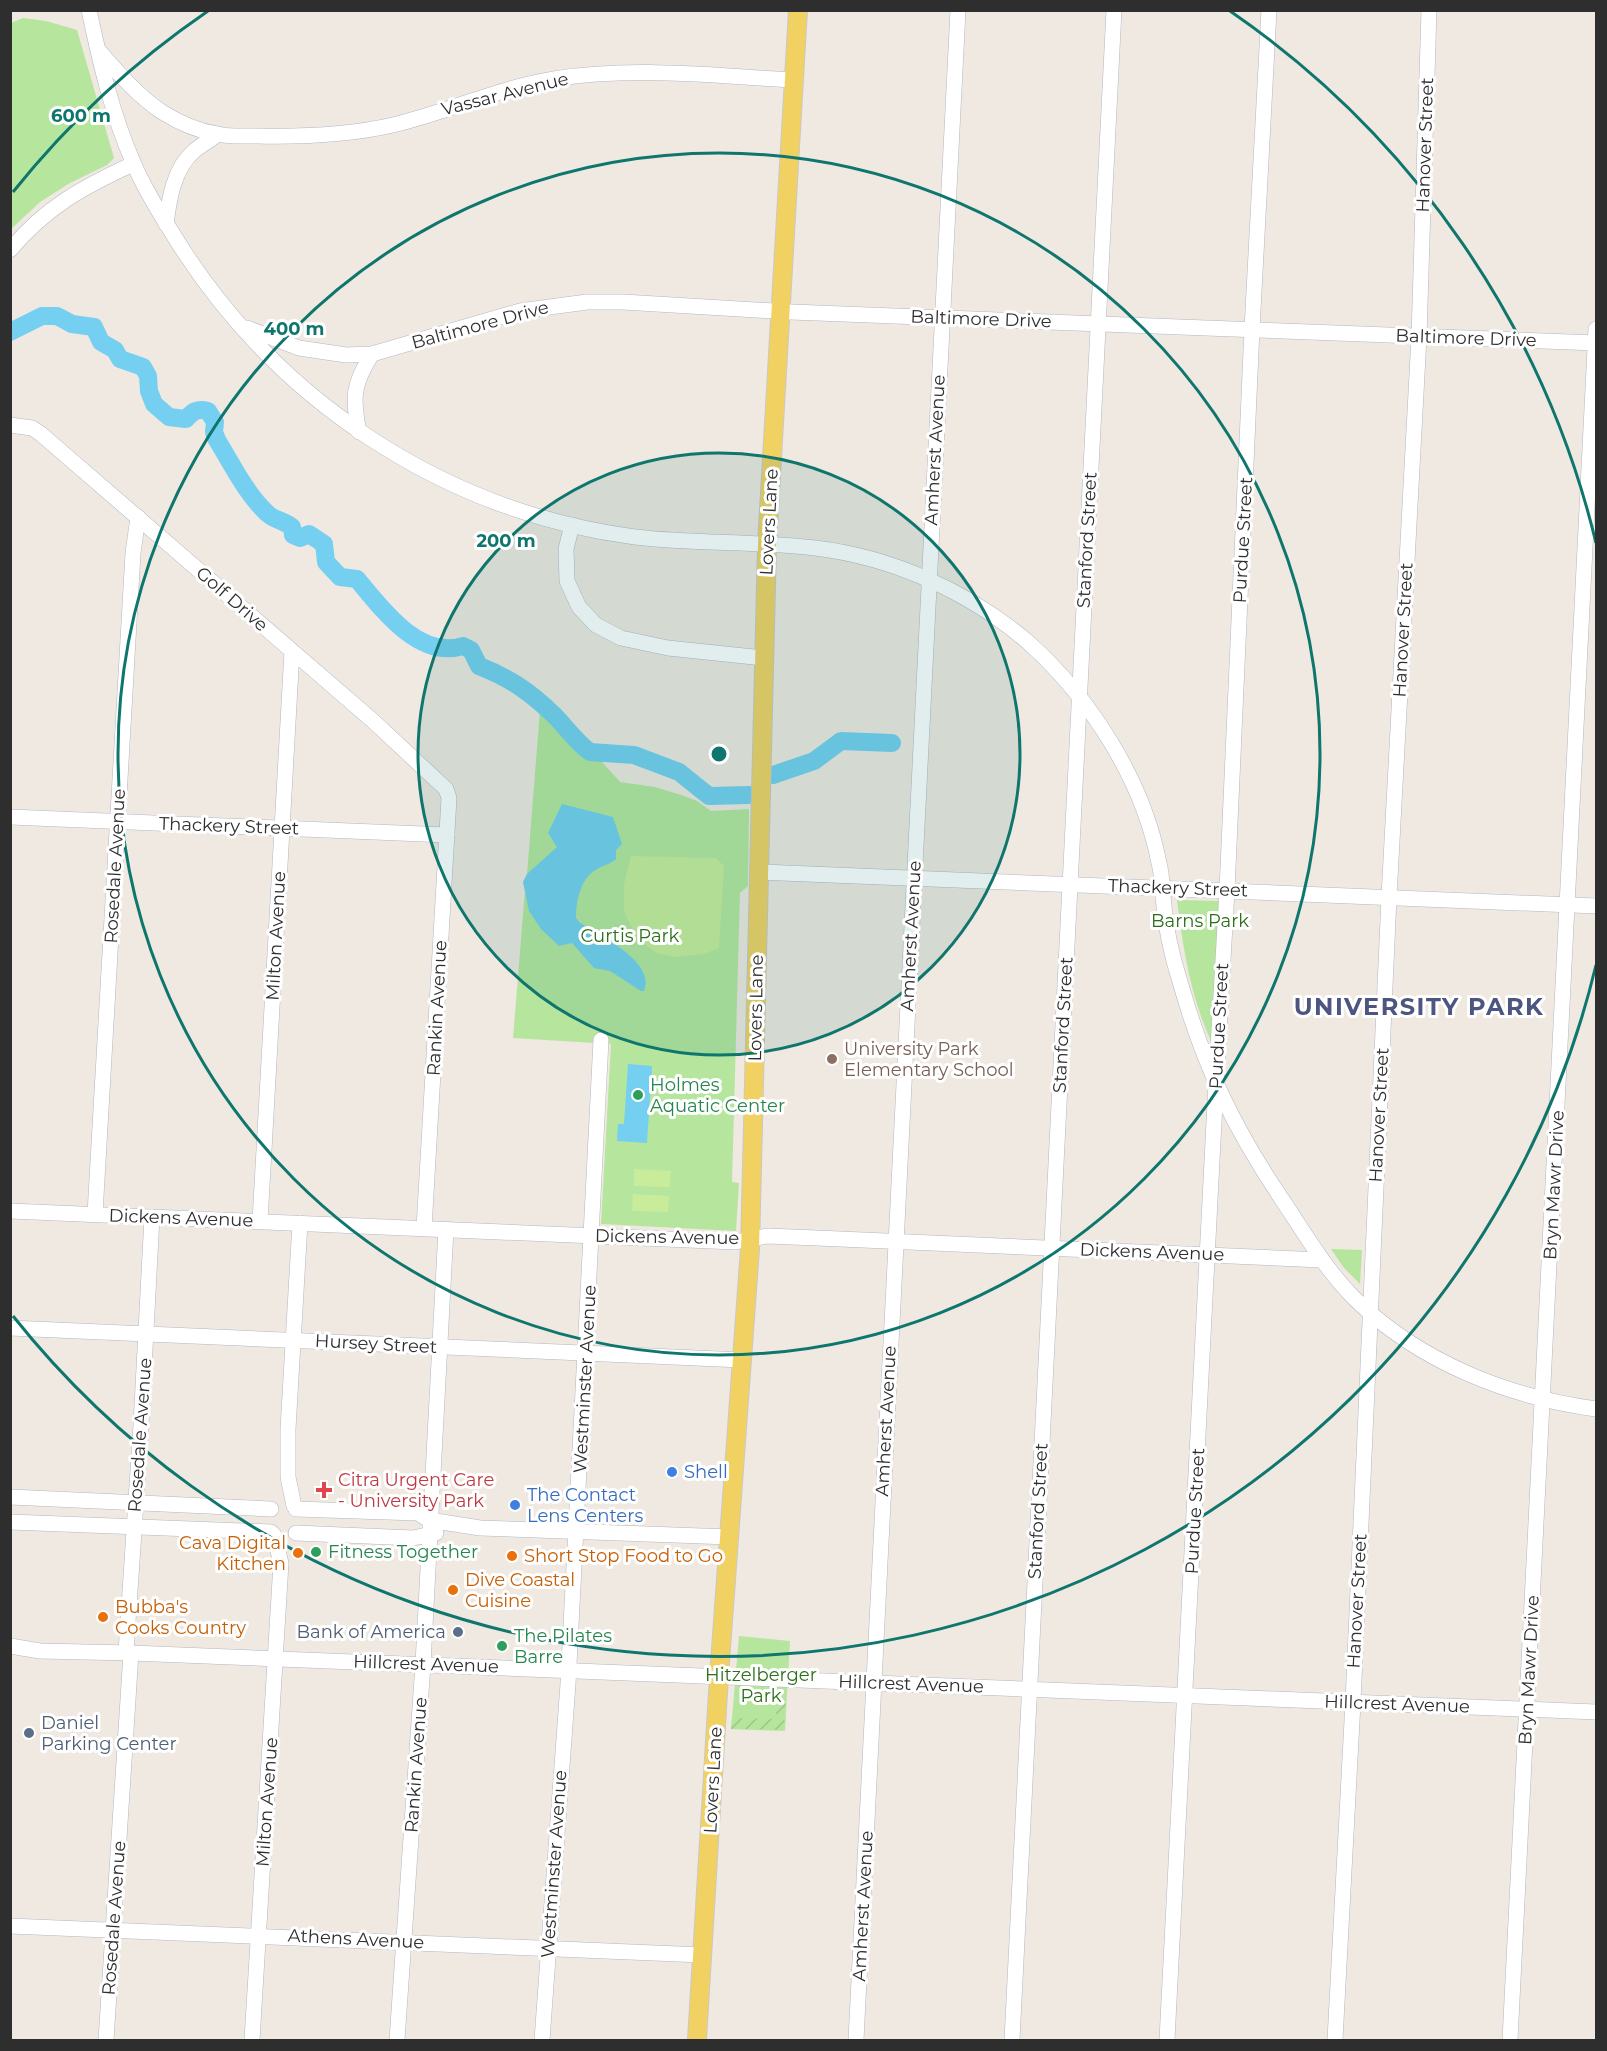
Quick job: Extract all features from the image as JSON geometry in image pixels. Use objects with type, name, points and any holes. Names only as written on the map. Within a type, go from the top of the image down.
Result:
[{"type":"main road","name":"Lovers Lane","points":[[697,2040],[719,1676],[750,1239],[766,544],[798,10]]},
{"type":"street","points":[[89,10],[106,85],[133,164],[195,271],[277,366],[327,409],[359,432],[393,454],[454,486],[572,525],[632,536],[812,548],[873,559],[956,593],[1005,624],[1052,665],[1080,696],[1105,734],[1136,791],[1153,837],[1179,978],[1197,1038],[1232,1119],[1259,1166],[1322,1260],[1352,1296],[1370,1312],[1397,1332],[1456,1368],[1483,1381],[1543,1399],[1596,1408]]},
{"type":"street","name":"Amherst Avenue","points":[[856,2040],[958,10]]},
{"type":"street","name":"Stanford Street","points":[[1012,2040],[1114,10]]},
{"type":"street","name":"Purdue Street","points":[[1167,2040],[1215,1083],[1227,890],[1269,10]]},
{"type":"street","name":"Hanover Street","points":[[1335,2040],[1353,1702],[1389,897],[1419,337],[1429,10]]},
{"type":"street","name":"Vassar Avenue","points":[[99,50],[137,93],[163,113],[189,126],[217,135],[298,136],[363,130],[393,124],[552,79],[605,73],[636,72],[794,80]]},
{"type":"street","points":[[166,224],[169,202],[177,175],[192,152],[217,135]]},
{"type":"street","points":[[10,250],[45,213],[90,184],[133,164]]},
{"type":"street","name":"Baltimore Drive","points":[[240,325],[278,342],[299,348],[346,355],[372,354],[520,311],[553,306],[623,302],[781,311],[1419,337],[1596,339]]},
{"type":"street","name":"Bryn Mawr Drive","points":[[1510,2040],[1596,339]]},
{"type":"street","points":[[359,432],[354,403],[355,389],[360,373],[372,354]]},
{"type":"street","name":"Golf Drive","points":[[10,425],[32,428],[41,434],[372,720],[446,789]]},
{"type":"street","name":"Rosedale Avenue","points":[[95,1214],[133,553],[138,517]]},
{"type":"street","points":[[572,525],[566,549],[567,581],[579,607],[596,625],[621,638],[668,648],[764,658]]},
{"type":"street","name":"Milton Avenue","points":[[260,1221],[292,651]]},
{"type":"street","name":"Rankin Avenue","points":[[424,1228],[449,798],[446,789]]},
{"type":"street","name":"Thackery Street","points":[[10,817],[447,835]]},
{"type":"street","name":"Thackery Street","points":[[759,872],[1596,906]]},
{"type":"street","name":"Westminster Avenue","points":[[542,2040],[569,1670],[601,1040]]},
{"type":"street","name":"Dickens Avenue","points":[[10,1211],[735,1242],[767,1236],[1322,1260]]},
{"type":"street","name":"Rosedale Avenue","points":[[106,2040],[152,1217]]},
{"type":"street","points":[[295,1534],[301,1521],[295,1508],[288,1478],[288,1429],[300,1223]]},
{"type":"street","name":"Rankin Avenue","points":[[397,2040],[423,1664],[446,1229]]},
{"type":"street","name":"Hursey Street","points":[[10,1328],[742,1360]]},
{"type":"street","points":[[272,1533],[267,1520],[288,1478]]},
{"type":"street","points":[[10,1497],[274,1507],[285,1503],[295,1508],[418,1513],[429,1527]]},
{"type":"street","points":[[10,1522],[272,1533],[283,1538],[295,1534],[421,1538],[429,1527]]},
{"type":"street","points":[[429,1527],[730,1537]]},
{"type":"street","name":"Milton Avenue","points":[[252,2040],[281,1563],[272,1533]]},
{"type":"street","name":"Milton Avenue","points":[[281,1563],[295,1534]]},
{"type":"street","name":"Hillcrest Avenue","points":[[10,1646],[40,1651],[128,1652],[1596,1712]]},
{"type":"street","name":"Athens Avenue","points":[[10,1926],[702,1955]]},
{"type":"green space","points":[[23,18],[46,21],[77,30],[114,158],[107,165],[70,183],[40,202],[11,229],[11,23]]},
{"type":"green space","name":"Curtis Park","points":[[541,698],[589,741],[603,763],[620,782],[655,787],[681,795],[697,801],[711,811],[749,809],[748,886],[740,893],[732,1182],[739,1183],[736,1231],[601,1224],[611,1044],[513,1038],[525,890],[523,882],[527,874]]},
{"type":"green space","points":[[631,856],[716,858],[724,866],[719,948],[704,954],[678,957],[658,954],[637,939],[624,911],[624,884]]},
{"type":"green space","name":"Barns Park","points":[[1177,900],[1221,901],[1213,1045],[1199,1010],[1185,956]]},
{"type":"green space","points":[[634,1169],[671,1171],[670,1187],[634,1186]]},
{"type":"green space","points":[[633,1194],[669,1196],[668,1212],[632,1211]]},
{"type":"green space","points":[[1331,1249],[1362,1250],[1360,1284],[1344,1268]]},
{"type":"green space","name":"Hitzelberger Park","points":[[739,1636],[790,1641],[785,1731],[731,1729]]},
{"type":"green space","points":[[777,1696],[786,1696],[784,1730],[731,1729],[732,1718],[776,1719]]},
{"type":"water","points":[[562,804],[613,817],[622,844],[616,850],[616,859],[593,872],[584,883],[577,904],[576,918],[634,960],[646,980],[644,991],[610,971],[594,968],[572,943],[559,946],[541,929],[529,911],[523,882],[527,874],[557,847],[548,833]]},
{"type":"water","name":"Holmes Aquatic Center","points":[[628,1064],[652,1066],[647,1143],[617,1141],[618,1124],[624,1124]]},
{"type":"waterway","points":[[10,332],[42,316],[57,316],[72,324],[94,327],[101,342],[115,350],[120,359],[143,367],[148,376],[149,391],[154,404],[169,417],[186,419],[196,411],[208,411],[215,422],[214,432],[217,440],[246,488],[260,506],[270,516],[292,527],[293,535],[300,538],[309,534],[324,544],[326,562],[340,577],[357,579],[402,629],[431,646],[447,648],[463,646],[471,650],[479,666],[500,675],[537,699],[590,752],[634,755],[679,772],[709,796],[749,795]]},
{"type":"waterway","points":[[773,775],[814,761],[841,741],[892,743]]},
{"type":"place","name":"University Park Elementary School","points":[[832,1059]]},
{"type":"place","name":"Holmes Aquatic Center","points":[[638,1095]]},
{"type":"place","name":"Shell","points":[[672,1472]]},
{"type":"place","name":"Citra Urgent Care - University Park","points":[[324,1490]]},
{"type":"place","name":"The Contact Lens Centers","points":[[515,1505]]},
{"type":"place","name":"Fitness Together","points":[[316,1552]]},
{"type":"place","name":"Cava Digital Kitchen","points":[[298,1553]]},
{"type":"place","name":"Short Stop Food to Go","points":[[512,1556]]},
{"type":"place","name":"Dive Coastal Cuisine","points":[[453,1590]]},
{"type":"place","name":"Bubba's Cooks Country","points":[[103,1617]]},
{"type":"place","name":"Bank of America","points":[[458,1632]]},
{"type":"place","name":"The Pilates Barre","points":[[502,1646]]},
{"type":"place","name":"Daniel Parking Center","points":[[29,1733]]},
{"type":"district","name":"UNIVERSITY PARK","points":[[1419,1007]]}]
